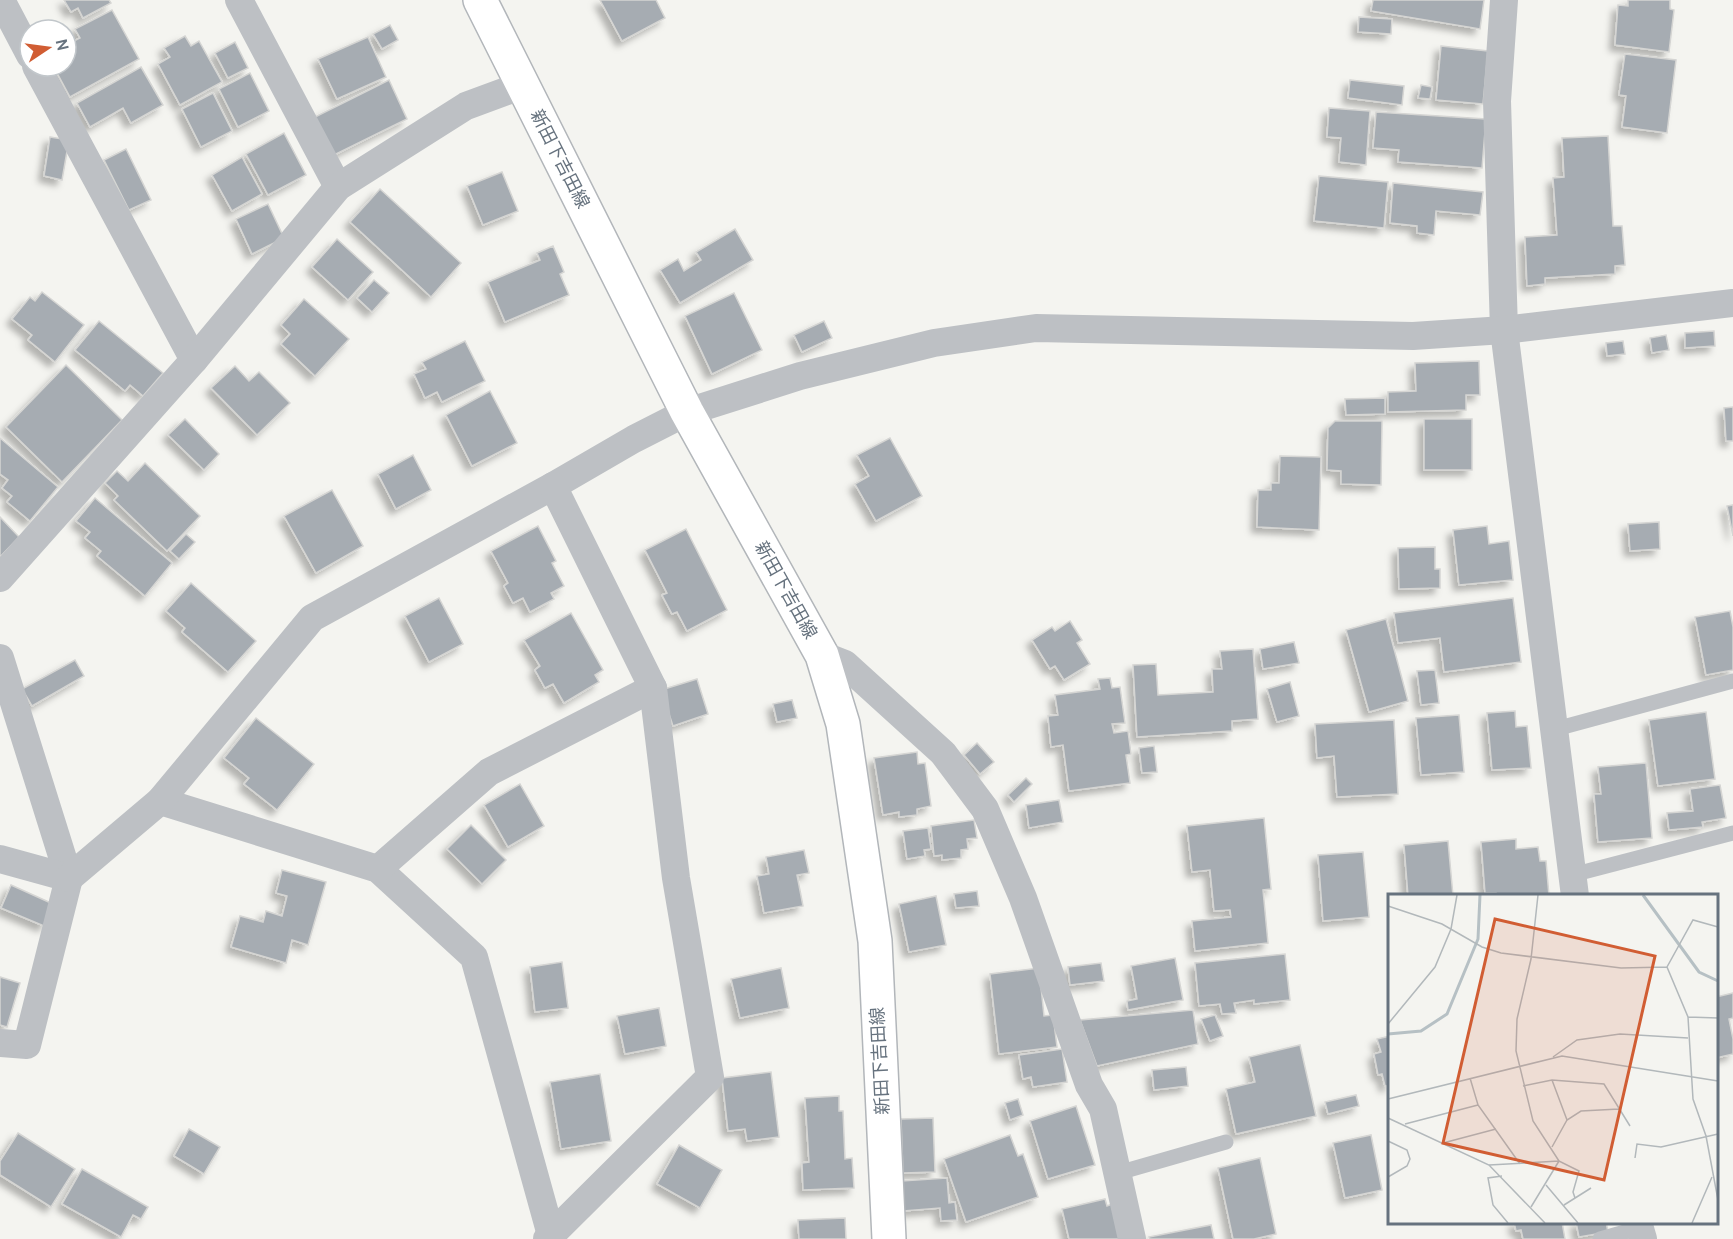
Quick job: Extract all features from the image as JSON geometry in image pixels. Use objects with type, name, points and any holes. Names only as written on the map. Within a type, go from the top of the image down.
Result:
[{"type":"main road","name":"新田下吉田線","points":[[480,0],[687,412],[822,655],[843,724],[875,941],[889,1239]]},
{"type":"street","points":[[1,0],[18,33]]},
{"type":"street","points":[[239,0],[338,187]]},
{"type":"street","points":[[1504,0],[1497,101],[1504,330],[1573,885]]},
{"type":"street","points":[[42,78],[194,360]]},
{"type":"street","points":[[0,578],[194,360],[338,187],[466,106],[523,85]]},
{"type":"street","points":[[69,878],[160,801],[312,618],[634,439],[687,412],[800,376],[923,345],[1036,328],[1413,336],[1504,330],[1733,303]]},
{"type":"street","points":[[160,801],[378,869],[474,957],[549,1237],[710,1077],[676,878],[653,688],[553,486]]},
{"type":"street","points":[[822,655],[845,664],[943,753],[985,809],[1023,898],[1089,1085],[1103,1109],[1132,1239]]},
{"type":"street","points":[[0,658],[69,878],[27,1045],[0,1042]]},
{"type":"street","points":[[378,869],[489,772],[653,688]]},
{"type":"street","points":[[0,859],[69,878]]},
{"type":"lane","points":[[1552,730],[1733,681]]},
{"type":"lane","points":[[1573,885],[1733,833]]},
{"type":"lane","points":[[1118,1173],[1226,1142]]},
{"type":"lane","points":[[1600,1239],[1640,1230]]},
{"type":"building","points":[[64,0],[109,0],[111,3],[83,18],[78,8],[71,12]]},
{"type":"building","points":[[600,0],[656,0],[665,18],[622,41]]},
{"type":"building","points":[[1373,0],[1484,0],[1480,29],[1371,11]]},
{"type":"building","points":[[1628,0],[1670,0],[1670,9],[1674,10],[1669,52],[1615,45],[1618,5],[1628,6]]},
{"type":"building","points":[[112,10],[139,59],[70,97],[60,78],[78,78],[78,39],[80,38],[78,27]]},
{"type":"building","points":[[1359,17],[1392,19],[1391,34],[1358,32]]},
{"type":"building","points":[[390,25],[398,40],[382,49],[373,34]]},
{"type":"building","points":[[185,36],[191,46],[199,41],[222,82],[180,105],[158,64],[170,57],[164,48]]},
{"type":"building","points":[[368,37],[386,77],[337,99],[318,59]]},
{"type":"building","points":[[235,42],[248,68],[228,78],[215,53]]},
{"type":"building","points":[[1441,46],[1488,51],[1483,104],[1436,100]]},
{"type":"building","points":[[1625,54],[1676,60],[1667,133],[1622,127],[1626,96],[1619,95]]},
{"type":"building","points":[[141,67],[163,105],[131,123],[123,108],[90,127],[77,103]]},
{"type":"building","points":[[250,73],[269,111],[238,127],[219,89]]},
{"type":"building","points":[[389,80],[407,119],[334,155],[315,117]]},
{"type":"building","points":[[1350,80],[1404,86],[1402,105],[1348,98]]},
{"type":"building","points":[[1421,85],[1432,87],[1430,99],[1418,98]]},
{"type":"building","points":[[213,93],[232,131],[201,147],[182,109]]},
{"type":"building","points":[[1329,108],[1370,111],[1366,165],[1339,162],[1341,138],[1327,137]]},
{"type":"building","points":[[1376,112],[1486,119],[1482,168],[1398,162],[1399,150],[1373,148]]},
{"type":"building","points":[[284,133],[306,175],[268,195],[246,154]]},
{"type":"building","points":[[1608,136],[1613,226],[1622,226],[1625,265],[1615,266],[1615,274],[1545,278],[1545,284],[1527,286],[1525,237],[1557,235],[1553,178],[1564,177],[1562,138]]},
{"type":"building","points":[[50,137],[69,140],[62,180],[44,176]]},
{"type":"building","points":[[126,149],[151,200],[129,210],[104,160]]},
{"type":"building","points":[[242,157],[262,194],[232,211],[212,175]]},
{"type":"building","points":[[502,172],[518,211],[483,225],[467,186]]},
{"type":"building","points":[[1319,176],[1388,182],[1384,228],[1314,221]]},
{"type":"building","points":[[1393,183],[1483,192],[1480,215],[1436,211],[1434,235],[1417,233],[1417,226],[1390,223]]},
{"type":"building","points":[[380,189],[461,263],[431,297],[350,222]]},
{"type":"building","points":[[268,204],[284,238],[252,254],[236,219]]},
{"type":"building","points":[[735,229],[753,260],[680,303],[660,270],[678,259],[684,271],[701,260],[696,252]]},
{"type":"building","points":[[337,239],[373,272],[348,300],[312,267]]},
{"type":"building","points":[[553,246],[564,272],[560,274],[569,295],[505,322],[488,282],[540,260],[537,253]]},
{"type":"building","points":[[374,280],[389,293],[372,312],[357,298]]},
{"type":"building","points":[[42,292],[84,325],[55,362],[28,340],[32,335],[12,319],[30,297],[35,301]]},
{"type":"building","points":[[734,293],[762,350],[712,374],[685,316]]},
{"type":"building","points":[[304,299],[349,339],[315,376],[281,344],[290,334],[281,325]]},
{"type":"building","points":[[99,321],[163,373],[143,396],[130,385],[125,391],[75,350]]},
{"type":"building","points":[[824,321],[832,338],[802,352],[794,335]]},
{"type":"building","points":[[1714,331],[1715,346],[1685,348],[1685,333]]},
{"type":"building","points":[[1666,335],[1669,350],[1652,353],[1650,338]]},
{"type":"building","points":[[465,341],[485,381],[442,402],[437,392],[425,398],[414,374],[426,369],[422,362]]},
{"type":"building","points":[[1623,341],[1625,354],[1607,356],[1606,343]]},
{"type":"building","points":[[1479,361],[1480,395],[1466,395],[1466,410],[1388,412],[1388,392],[1416,391],[1415,363]]},
{"type":"building","points":[[66,365],[122,420],[62,482],[6,427]]},
{"type":"building","points":[[235,366],[249,381],[259,372],[290,403],[257,435],[211,388]]},
{"type":"building","points":[[490,391],[517,443],[472,466],[446,415]]},
{"type":"building","points":[[1385,398],[1385,414],[1346,415],[1345,399]]},
{"type":"building","points":[[1733,407],[1733,441],[1726,441],[1724,408]]},
{"type":"building","points":[[185,419],[219,454],[204,470],[168,435]]},
{"type":"building","points":[[1424,419],[1472,419],[1472,470],[1424,470]]},
{"type":"building","points":[[1335,421],[1382,421],[1381,485],[1341,484],[1341,471],[1327,470],[1328,428]]},
{"type":"building","points":[[0,438],[58,487],[30,521],[7,502],[12,496],[2,488],[8,480],[0,474]]},
{"type":"building","points":[[890,438],[922,496],[876,521],[855,484],[869,476],[857,455]]},
{"type":"building","points":[[413,455],[431,490],[396,509],[378,474]]},
{"type":"building","points":[[1280,456],[1321,457],[1319,530],[1257,527],[1258,490],[1271,490],[1271,483],[1279,483]]},
{"type":"building","points":[[145,463],[200,516],[167,551],[114,500],[118,496],[105,483],[117,471],[128,481]]},
{"type":"building","points":[[332,490],[363,546],[316,573],[284,516]]},
{"type":"building","points":[[95,498],[172,563],[145,596],[97,556],[101,551],[85,538],[90,532],[76,521]]},
{"type":"building","points":[[1733,505],[1733,536],[1727,506]]},
{"type":"building","points":[[0,517],[19,537],[0,557]]},
{"type":"building","points":[[1659,522],[1660,549],[1630,551],[1628,524]]},
{"type":"building","points":[[538,526],[556,561],[552,563],[564,586],[551,593],[554,599],[530,612],[523,598],[513,603],[504,586],[508,583],[491,551]]},
{"type":"building","points":[[1487,526],[1489,544],[1509,541],[1513,580],[1459,585],[1453,530]]},
{"type":"building","points":[[686,529],[727,610],[687,631],[677,612],[672,614],[662,595],[667,593],[645,550]]},
{"type":"building","points":[[186,534],[195,542],[179,559],[170,551]]},
{"type":"building","points":[[1435,547],[1435,569],[1440,569],[1440,588],[1399,589],[1398,548]]},
{"type":"building","points":[[191,583],[256,641],[228,672],[182,632],[185,628],[166,611]]},
{"type":"building","points":[[439,598],[463,644],[429,662],[405,616]]},
{"type":"building","points":[[1513,598],[1521,662],[1444,672],[1440,638],[1398,643],[1394,613]]},
{"type":"building","points":[[1730,611],[1733,627],[1733,670],[1706,675],[1695,617]]},
{"type":"building","points":[[571,613],[603,670],[595,675],[599,682],[564,703],[553,684],[545,688],[535,670],[540,666],[524,640]]},
{"type":"building","points":[[1386,619],[1408,701],[1369,712],[1346,630]]},
{"type":"building","points":[[1070,621],[1082,640],[1077,643],[1090,664],[1064,680],[1055,666],[1050,669],[1032,640],[1052,627],[1055,631]]},
{"type":"building","points":[[1294,642],[1299,663],[1263,669],[1260,649]]},
{"type":"building","points":[[1253,649],[1258,719],[1232,721],[1232,731],[1137,737],[1133,665],[1156,664],[1158,695],[1213,692],[1212,669],[1222,669],[1220,651]]},
{"type":"building","points":[[75,660],[84,676],[32,706],[22,689]]},
{"type":"building","points":[[1435,670],[1439,703],[1421,705],[1417,671]]},
{"type":"building","points":[[1110,678],[1112,688],[1120,687],[1125,723],[1112,724],[1114,733],[1128,731],[1131,754],[1126,755],[1130,783],[1069,791],[1063,745],[1051,747],[1048,716],[1058,715],[1055,695],[1100,689],[1098,679]]},
{"type":"building","points":[[697,679],[708,714],[673,726],[661,690]]},
{"type":"building","points":[[1290,682],[1299,716],[1277,722],[1267,689]]},
{"type":"building","points":[[792,700],[797,718],[777,722],[773,704]]},
{"type":"building","points":[[1515,711],[1516,727],[1527,726],[1531,768],[1492,770],[1487,713]]},
{"type":"building","points":[[1706,712],[1715,779],[1658,786],[1649,720]]},
{"type":"building","points":[[1459,715],[1464,772],[1421,775],[1416,718]]},
{"type":"building","points":[[256,718],[314,764],[277,810],[244,784],[249,778],[224,758]]},
{"type":"building","points":[[1394,720],[1398,794],[1337,797],[1334,756],[1317,758],[1315,724]]},
{"type":"building","points":[[977,743],[994,762],[980,774],[964,755]]},
{"type":"building","points":[[1154,746],[1157,772],[1142,773],[1139,748]]},
{"type":"building","points":[[917,752],[918,764],[925,763],[931,806],[917,809],[917,815],[899,817],[899,812],[883,815],[874,758]]},
{"type":"building","points":[[1646,763],[1652,838],[1598,842],[1594,794],[1601,794],[1598,767]]},
{"type":"building","points":[[1026,778],[1032,784],[1014,802],[1008,795]]},
{"type":"building","points":[[520,784],[544,826],[508,847],[484,805]]},
{"type":"building","points":[[1720,785],[1726,818],[1702,822],[1703,827],[1669,830],[1667,813],[1693,811],[1690,789]]},
{"type":"building","points":[[1059,800],[1063,822],[1029,828],[1026,805]]},
{"type":"building","points":[[1264,818],[1271,889],[1263,890],[1268,943],[1195,951],[1192,921],[1231,917],[1230,910],[1214,911],[1210,870],[1192,872],[1187,826]]},
{"type":"building","points":[[974,820],[977,838],[967,839],[968,849],[961,850],[961,858],[942,860],[942,855],[934,856],[931,826]]},
{"type":"building","points":[[471,825],[506,860],[482,884],[447,849]]},
{"type":"building","points":[[928,828],[931,849],[924,850],[925,856],[907,859],[903,831]]},
{"type":"building","points":[[1516,839],[1516,849],[1538,847],[1540,861],[1546,861],[1549,894],[1485,893],[1481,842]]},
{"type":"building","points":[[1448,841],[1453,894],[1408,894],[1404,845]]},
{"type":"building","points":[[804,850],[809,873],[797,875],[803,906],[764,913],[757,876],[769,874],[766,857]]},
{"type":"building","points":[[1363,852],[1369,917],[1323,921],[1318,855]]},
{"type":"building","points":[[282,870],[326,882],[308,945],[292,940],[286,963],[231,947],[240,916],[263,922],[266,911],[282,916],[287,896],[276,893]]},
{"type":"building","points":[[11,885],[53,904],[44,926],[1,908]]},
{"type":"building","points":[[977,891],[979,906],[956,908],[954,894]]},
{"type":"building","points":[[936,896],[946,945],[909,952],[899,904]]},
{"type":"building","points":[[1285,954],[1290,1000],[1254,1004],[1254,1000],[1234,1003],[1236,1013],[1222,1014],[1220,1004],[1199,1006],[1195,963]]},
{"type":"building","points":[[1175,958],[1183,1000],[1128,1010],[1127,1001],[1137,999],[1131,966]]},
{"type":"building","points":[[562,962],[568,1008],[535,1012],[530,967]]},
{"type":"building","points":[[1101,963],[1104,981],[1070,985],[1068,967]]},
{"type":"building","points":[[781,968],[789,1008],[740,1018],[731,979]]},
{"type":"building","points":[[1039,968],[1044,1016],[1053,1015],[1057,1047],[999,1054],[990,974]]},
{"type":"building","points":[[0,977],[20,983],[7,1027],[0,1025]]},
{"type":"building","points":[[1733,993],[1733,1018],[1729,1019],[1733,1054],[1718,1058],[1718,997]]},
{"type":"building","points":[[659,1008],[666,1046],[625,1054],[617,1016]]},
{"type":"building","points":[[1193,1010],[1198,1044],[1097,1066],[1080,1020]]},
{"type":"building","points":[[1215,1015],[1223,1036],[1210,1041],[1201,1019]]},
{"type":"building","points":[[1388,1036],[1388,1085],[1385,1086],[1382,1074],[1378,1075],[1374,1054],[1381,1052],[1377,1039]]},
{"type":"building","points":[[1300,1045],[1316,1116],[1236,1134],[1226,1089],[1255,1082],[1249,1057]]},
{"type":"building","points":[[1062,1049],[1067,1082],[1033,1087],[1031,1077],[1023,1079],[1019,1055]]},
{"type":"building","points":[[1186,1067],[1188,1086],[1154,1090],[1152,1070]]},
{"type":"building","points":[[771,1072],[779,1137],[747,1141],[745,1129],[728,1131],[722,1078]]},
{"type":"building","points":[[600,1074],[611,1141],[561,1149],[550,1082]]},
{"type":"building","points":[[1356,1095],[1359,1106],[1328,1114],[1325,1102]]},
{"type":"building","points":[[839,1096],[839,1111],[843,1111],[845,1159],[852,1158],[854,1188],[803,1190],[802,1163],[809,1162],[805,1098]]},
{"type":"building","points":[[1018,1099],[1023,1115],[1010,1120],[1005,1103]]},
{"type":"building","points":[[1076,1106],[1095,1165],[1048,1179],[1030,1121]]},
{"type":"building","points":[[933,1118],[935,1172],[903,1173],[901,1119]]},
{"type":"building","points":[[189,1129],[220,1147],[204,1174],[174,1156]]},
{"type":"building","points":[[18,1133],[75,1169],[51,1207],[0,1175],[0,1161]]},
{"type":"building","points":[[1010,1135],[1018,1156],[1023,1154],[1038,1197],[966,1222],[944,1159]]},
{"type":"building","points":[[1371,1135],[1382,1190],[1345,1198],[1333,1143]]},
{"type":"building","points":[[679,1145],[722,1170],[700,1208],[657,1184]]},
{"type":"building","points":[[1260,1158],[1276,1234],[1254,1239],[1233,1239],[1218,1168]]},
{"type":"building","points":[[82,1169],[148,1207],[141,1219],[133,1215],[121,1237],[62,1204]]},
{"type":"building","points":[[947,1178],[949,1203],[955,1202],[957,1220],[941,1221],[940,1208],[903,1211],[901,1181]]},
{"type":"building","points":[[1105,1199],[1107,1206],[1112,1204],[1120,1239],[1069,1239],[1062,1209]]},
{"type":"building","points":[[845,1218],[846,1239],[799,1239],[798,1220]]},
{"type":"building","points":[[1514,1224],[1562,1224],[1565,1239],[1523,1239],[1521,1230],[1516,1231]]},
{"type":"building","points":[[1576,1224],[1606,1224],[1608,1232],[1579,1237]]},
{"type":"building","points":[[1211,1225],[1214,1239],[1150,1239],[1149,1237]]}]
